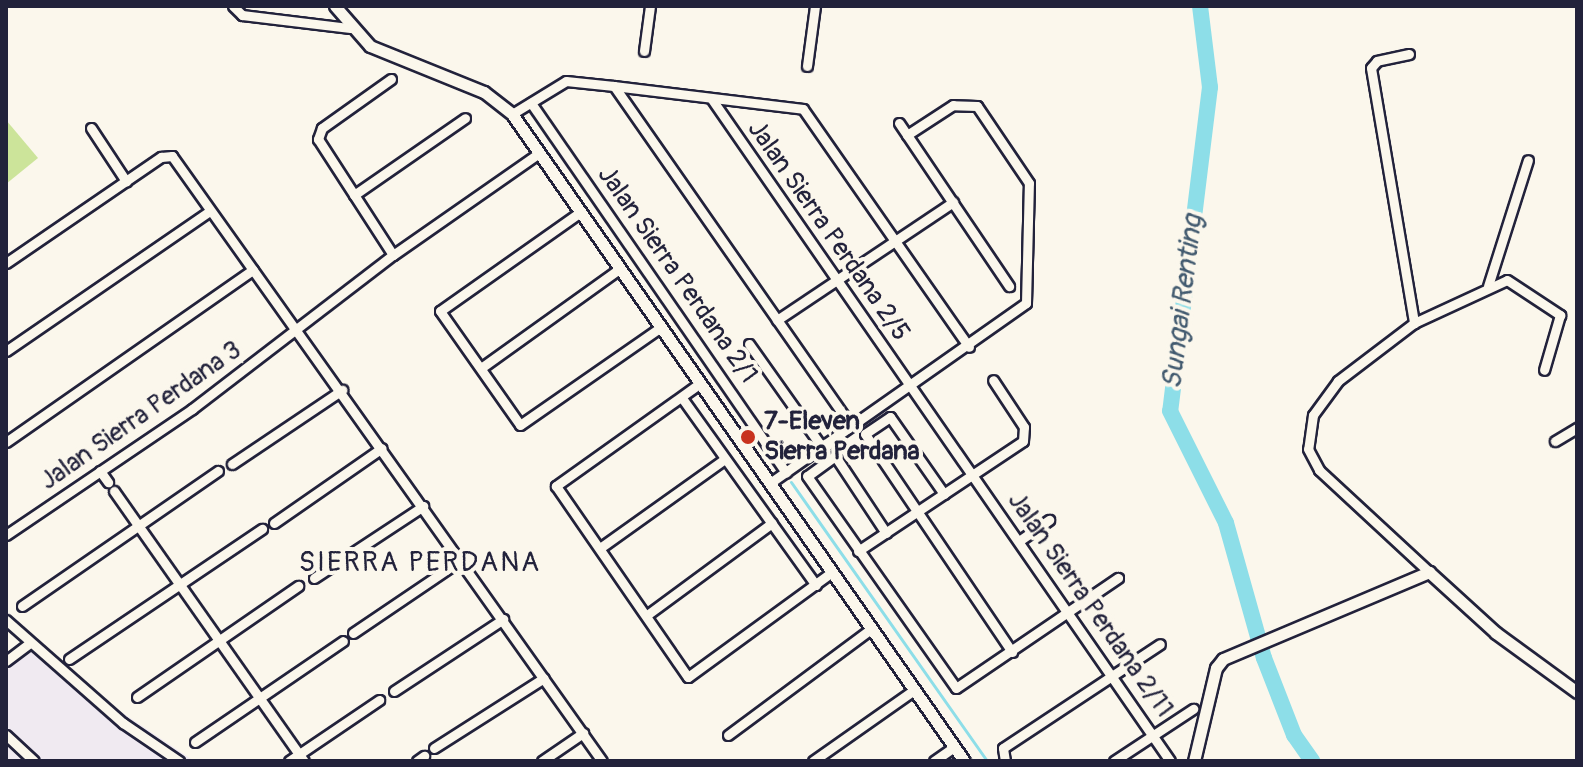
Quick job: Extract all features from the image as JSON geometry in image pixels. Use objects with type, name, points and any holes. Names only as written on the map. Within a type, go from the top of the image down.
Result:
[{"type":"street","points":[[233,6],[242,15],[350,28]]},
{"type":"street","points":[[335,6],[350,28],[370,46],[484,92],[512,114],[658,329],[964,761]]},
{"type":"street","points":[[644,51],[650,6]]},
{"type":"street","points":[[807,66],[815,6]]},
{"type":"street","points":[[1409,54],[1377,61],[1371,68],[1414,323]]},
{"type":"street","points":[[391,79],[319,135],[318,144],[393,255]]},
{"type":"street","points":[[512,114],[566,81],[803,109],[969,347]]},
{"type":"street","points":[[614,86],[851,426]]},
{"type":"street","name":"Jalan Sierra Perdana 2/5","points":[[711,98],[835,282],[973,474]]},
{"type":"street","name":"Jalan Sierra Perdana 2/1","points":[[531,103],[786,472]]},
{"type":"street","points":[[770,483],[1022,310],[1029,183],[977,106],[969,103],[953,105],[907,135]]},
{"type":"street","points":[[354,195],[465,118]]},
{"type":"street","points":[[899,123],[1009,286]]},
{"type":"street","points":[[91,128],[126,181]]},
{"type":"street","name":"Jalan Sierra Perdana 3","points":[[6,535],[300,331],[393,255],[539,153]]},
{"type":"street","points":[[6,263],[161,157],[172,156],[342,390],[602,761]]},
{"type":"street","points":[[1488,286],[1528,160]]},
{"type":"street","points":[[777,320],[953,202]]},
{"type":"street","points":[[6,351],[210,211]]},
{"type":"street","points":[[579,213],[440,311],[520,425],[658,329]]},
{"type":"street","points":[[6,442],[253,270]]},
{"type":"street","points":[[481,368],[618,270]]},
{"type":"street","points":[[1544,370],[1560,315],[1520,285],[1500,280],[1414,323],[1338,381],[1313,415],[1308,449],[1319,470],[1496,633],[1577,692]]},
{"type":"street","points":[[749,344],[822,447]]},
{"type":"street","points":[[858,551],[1023,441],[1024,427],[993,380]]},
{"type":"street","points":[[699,384],[556,486],[688,677],[832,572]]},
{"type":"street","points":[[232,464],[342,390]]},
{"type":"street","points":[[682,398],[816,585]]},
{"type":"street","points":[[944,494],[888,417],[865,439],[1012,652]]},
{"type":"street","points":[[1555,441],[1577,428]]},
{"type":"street","points":[[274,523],[382,448]]},
{"type":"street","points":[[886,533],[835,456],[807,476],[956,688],[1118,578]]},
{"type":"street","points":[[600,548],[725,459]]},
{"type":"street","points":[[100,471],[302,758]]},
{"type":"street","points":[[22,606],[140,528],[218,471]]},
{"type":"street","name":"Jalan Sierra Perdana 2/11","points":[[973,474],[1170,761]]},
{"type":"street","points":[[314,578],[423,506]]},
{"type":"street","points":[[1019,541],[1049,520]]},
{"type":"street","points":[[647,615],[772,523]]},
{"type":"street","points":[[69,659],[262,529]]},
{"type":"street","points":[[353,633],[461,560]]},
{"type":"street","points":[[1194,761],[1216,668],[1223,659],[1429,572]]},
{"type":"street","points":[[137,697],[298,586]]},
{"type":"street","points":[[394,691],[503,619]]},
{"type":"street","points":[[6,620],[123,723],[179,761]]},
{"type":"street","points":[[728,735],[872,628]]},
{"type":"street","points":[[195,742],[343,641]]},
{"type":"street","points":[[6,661],[30,643]]},
{"type":"street","points":[[1005,761],[1003,748],[1160,644]]},
{"type":"street","points":[[434,748],[544,678]]},
{"type":"street","points":[[813,761],[914,690]]},
{"type":"street","points":[[289,761],[302,758],[379,700]]},
{"type":"street","points":[[1114,761],[1193,709]]},
{"type":"street","points":[[542,761],[583,733]]},
{"type":"street","points":[[6,735],[34,761]]},
{"type":"street","points":[[934,761],[954,747]]},
{"type":"shaded area","points":[[32,634],[99,697],[194,761],[6,761],[6,653]]},
{"type":"green space","points":[[6,120],[38,158],[6,184]]},
{"type":"waterway","name":"Sungai Renting","points":[[1200,6],[1210,87],[1170,411],[1226,523],[1264,658],[1294,735],[1312,761]]},
{"type":"waterway","points":[[791,482],[987,761]]},
{"type":"place","name":"7-Eleven Sierra Perdana","points":[[748,437]]},
{"type":"district","name":"SIERRA PERDANA","points":[[420,563]]}]
